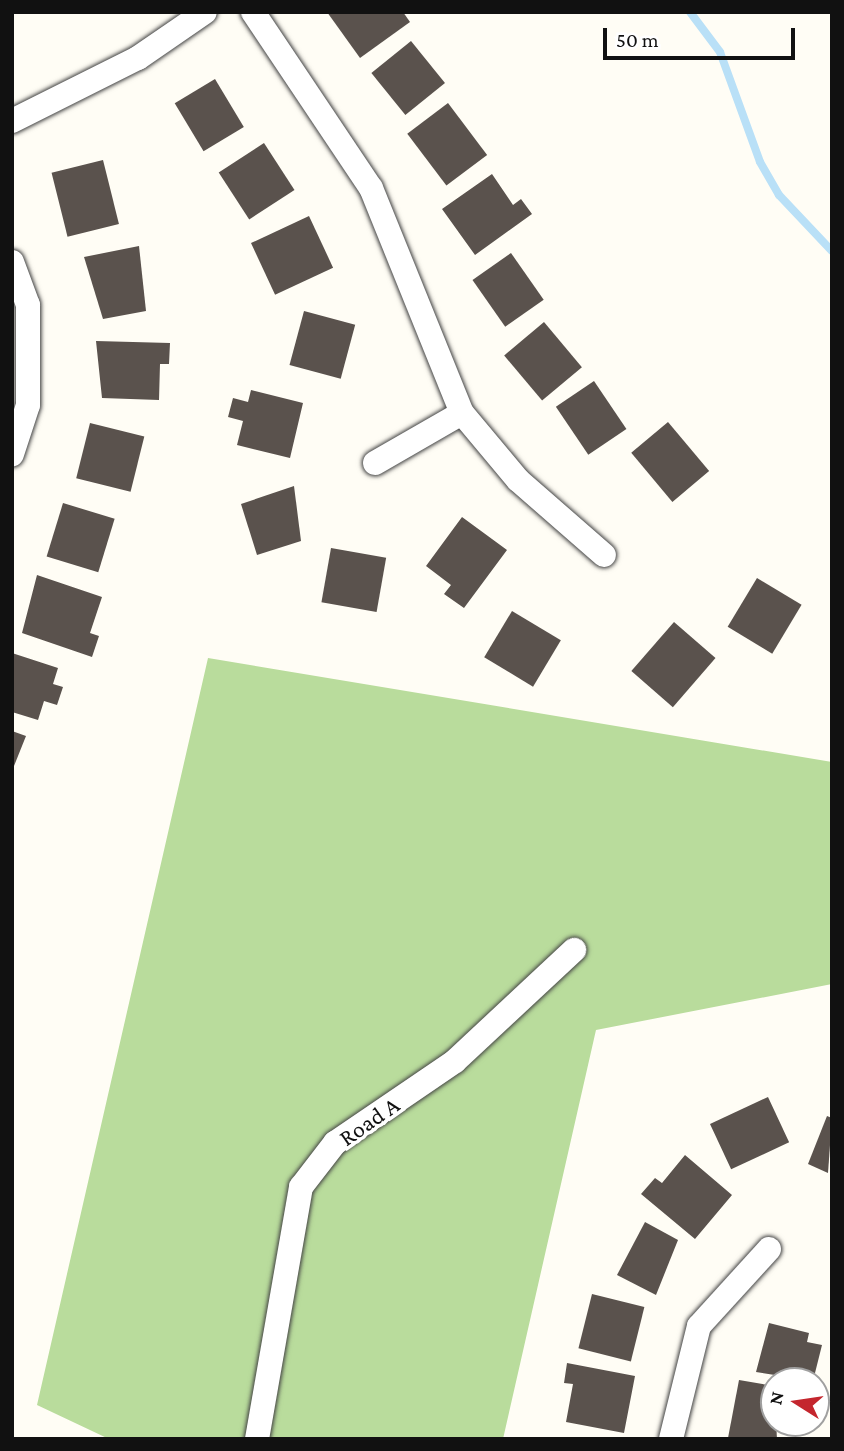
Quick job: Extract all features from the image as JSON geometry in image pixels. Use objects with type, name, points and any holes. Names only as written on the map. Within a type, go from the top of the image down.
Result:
[{"type":"street","points":[[12,121],[138,58],[205,12]]},
{"type":"street","points":[[253,12],[371,188],[462,413],[518,480],[604,555]]},
{"type":"street","points":[[12,262],[28,305],[28,405],[12,454]]},
{"type":"street","points":[[375,463],[462,413]]},
{"type":"street","name":"Road A","points":[[257,1439],[301,1187],[335,1143],[455,1061],[574,950]]},
{"type":"street","points":[[671,1439],[699,1326],[769,1250]]},
{"type":"green space","points":[[208,658],[832,762],[832,984],[596,1030],[503,1439],[109,1439],[37,1405]]},
{"type":"building","points":[[327,12],[403,12],[410,22],[360,58]]},
{"type":"building","points":[[411,41],[445,83],[405,115],[371,73]]},
{"type":"building","points":[[215,79],[244,127],[204,151],[175,103]]},
{"type":"building","points":[[448,103],[487,155],[446,186],[407,134]]},
{"type":"building","points":[[264,143],[294,190],[249,219],[219,172]]},
{"type":"building","points":[[103,160],[119,224],[68,237],[52,173]]},
{"type":"building","points":[[492,174],[513,205],[521,199],[532,214],[475,255],[442,209]]},
{"type":"building","points":[[309,216],[333,268],[275,295],[251,243]]},
{"type":"building","points":[[139,246],[146,311],[103,319],[84,257]]},
{"type":"building","points":[[511,253],[544,300],[505,327],[472,280]]},
{"type":"building","points":[[304,311],[355,325],[341,379],[290,365]]},
{"type":"building","points":[[544,322],[582,367],[542,401],[504,355]]},
{"type":"building","points":[[96,341],[170,343],[169,364],[160,364],[159,400],[102,398]]},
{"type":"building","points":[[594,381],[626,429],[588,455],[556,407]]},
{"type":"building","points":[[251,390],[303,403],[290,458],[237,445],[243,421],[228,417],[233,398],[248,402]]},
{"type":"building","points":[[668,422],[709,471],[672,502],[631,453]]},
{"type":"building","points":[[90,423],[144,437],[131,492],[76,478]]},
{"type":"building","points":[[294,486],[301,541],[257,555],[241,504]]},
{"type":"building","points":[[63,503],[115,519],[98,572],[47,557]]},
{"type":"building","points":[[462,517],[507,550],[464,608],[444,594],[451,585],[426,566]]},
{"type":"building","points":[[331,548],[386,558],[377,612],[321,602]]},
{"type":"building","points":[[37,575],[102,597],[90,633],[99,636],[92,657],[22,633]]},
{"type":"building","points":[[757,578],[802,605],[772,654],[728,627]]},
{"type":"building","points":[[512,611],[561,640],[533,687],[484,657]]},
{"type":"building","points":[[674,622],[716,658],[673,707],[631,671]]},
{"type":"building","points":[[12,653],[58,668],[53,684],[63,687],[57,705],[44,701],[38,720],[12,712]]},
{"type":"building","points":[[12,731],[26,736],[12,771]]},
{"type":"building","points":[[768,1097],[789,1142],[731,1169],[710,1124]]},
{"type":"building","points":[[827,1116],[832,1118],[828,1173],[808,1164]]},
{"type":"building","points":[[685,1155],[732,1195],[695,1239],[641,1194],[655,1178],[662,1183]]},
{"type":"building","points":[[645,1222],[678,1240],[656,1295],[617,1275]]},
{"type":"building","points":[[592,1294],[644,1307],[631,1361],[578,1348]]},
{"type":"building","points":[[769,1323],[809,1333],[807,1342],[822,1345],[816,1367],[760,1367],[760,1373],[756,1372]]},
{"type":"building","points":[[567,1363],[635,1376],[624,1433],[566,1422],[573,1384],[564,1383]]},
{"type":"building","points":[[739,1380],[760,1384],[760,1437],[777,1439],[728,1438]]},
{"type":"waterway","points":[[690,12],[720,52],[760,162],[779,195],[832,251]]}]
